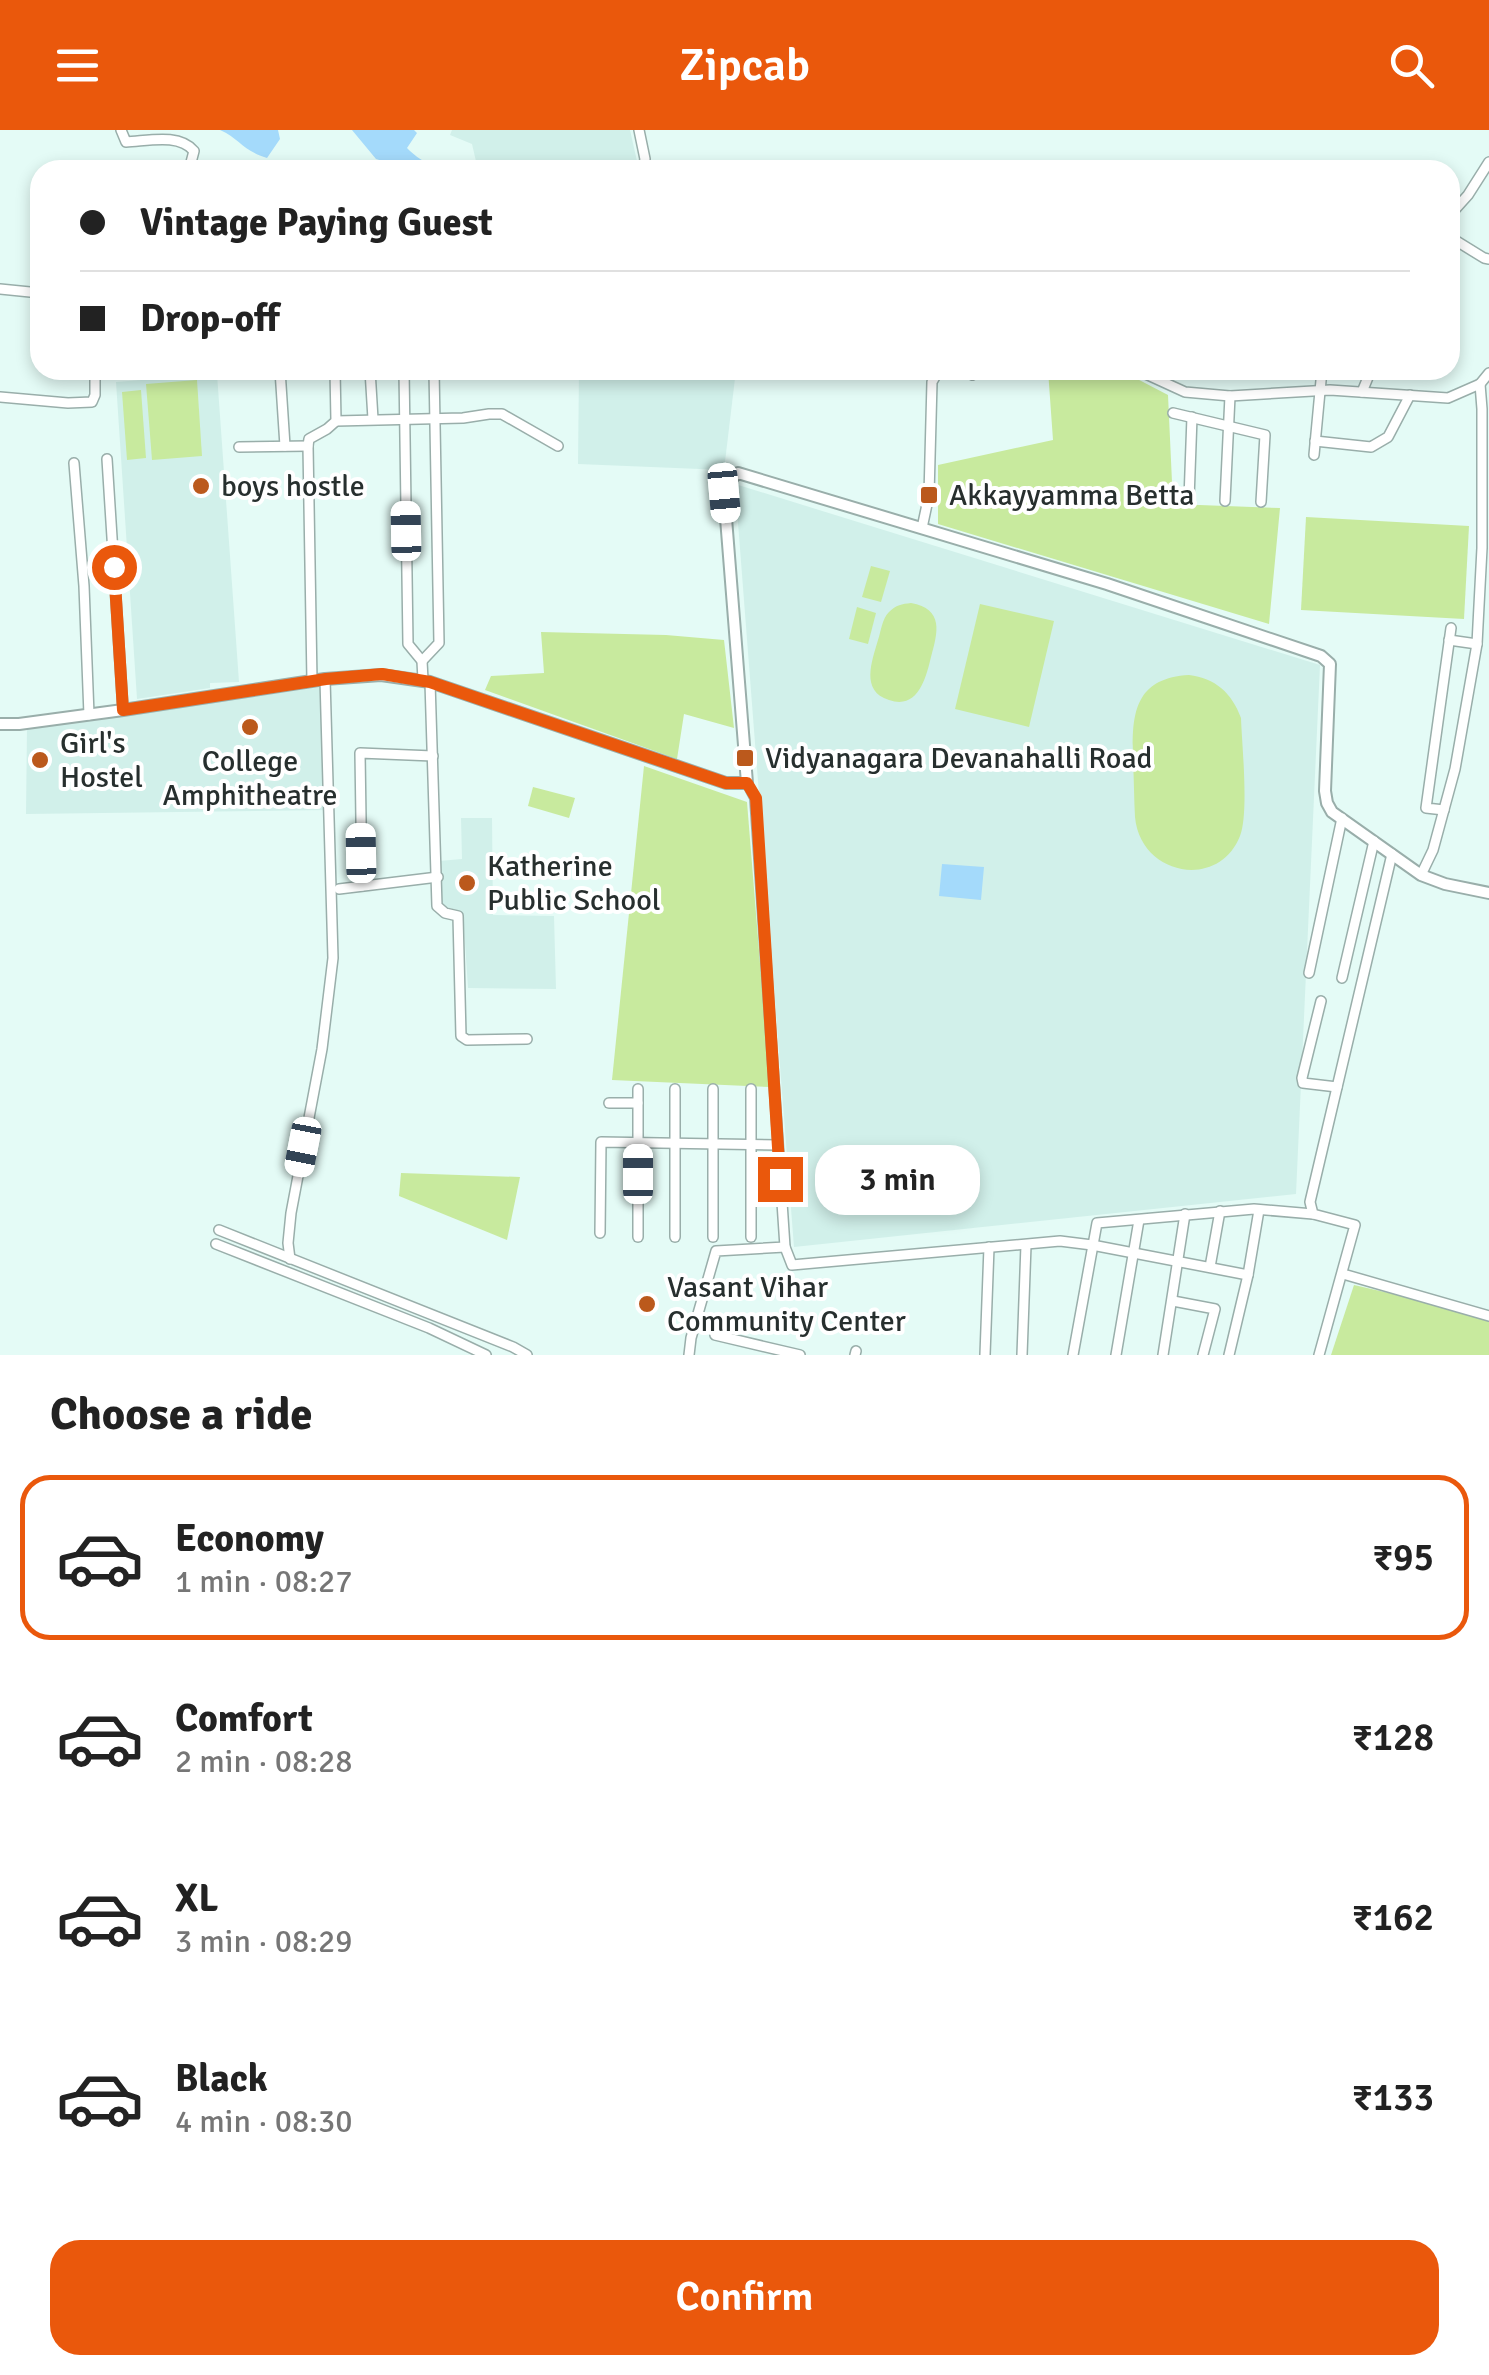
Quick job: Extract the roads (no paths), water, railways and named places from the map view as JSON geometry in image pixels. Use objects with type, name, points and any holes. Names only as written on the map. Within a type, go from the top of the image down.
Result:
[{"type":"main road","points":[[0,724],[382,674],[427,681],[726,783],[747,783],[724,493],[728,481],[738,473],[1107,584],[1322,656],[1330,664],[1326,803],[1332,812],[1422,875],[1489,893]]},
{"type":"street","points":[[120,130],[126,142],[178,140],[194,151],[192,160]]},
{"type":"street","points":[[640,130],[645,160]]},
{"type":"street","points":[[1460,200],[1468,195],[1489,162]]},
{"type":"street","points":[[1460,243],[1489,259]]},
{"type":"street","points":[[0,289],[30,292]]},
{"type":"street","points":[[1158,380],[1184,392],[1230,396],[1319,390],[1448,398],[1480,384],[1489,372]]},
{"type":"street","points":[[0,396],[92,402],[96,380]]},
{"type":"street","points":[[281,380],[284,446]]},
{"type":"street","points":[[336,380],[336,421]]},
{"type":"street","points":[[370,380],[372,419]]},
{"type":"street","points":[[404,380],[408,644],[422,661],[427,681],[437,906],[458,916],[461,1038],[527,1039]]},
{"type":"street","points":[[422,661],[439,643],[434,380]]},
{"type":"street","points":[[922,528],[929,495],[933,380]]},
{"type":"street","points":[[1314,455],[1320,380]]},
{"type":"street","points":[[1362,392],[1366,380]]},
{"type":"street","points":[[1422,875],[1433,850],[1455,769],[1476,644],[1482,548],[1480,384]]},
{"type":"street","points":[[1461,392],[1482,402]]},
{"type":"street","points":[[1315,442],[1371,448],[1388,437],[1410,395]]},
{"type":"street","points":[[1226,501],[1230,396]]},
{"type":"street","points":[[1173,413],[1265,435],[1261,502]]},
{"type":"street","points":[[312,681],[309,440],[336,421],[502,414],[558,446]]},
{"type":"street","points":[[1189,499],[1192,418]]},
{"type":"street","points":[[239,447],[308,446]]},
{"type":"street","points":[[107,459],[123,710]]},
{"type":"street","points":[[74,463],[89,715]]},
{"type":"street","points":[[1444,810],[1426,808],[1450,628]]},
{"type":"street","points":[[1449,640],[1476,644]]},
{"type":"street","points":[[290,1259],[291,1213],[322,1049],[332,958],[326,679]]},
{"type":"street","points":[[362,886],[360,753],[433,756]]},
{"type":"street","points":[[747,783],[756,798],[785,1247],[792,1265],[1060,1241],[1248,1275]]},
{"type":"street","points":[[1309,973],[1342,818]]},
{"type":"street","points":[[1342,978],[1374,841]]},
{"type":"street","points":[[1313,1214],[1310,1202],[1392,854]]},
{"type":"street","points":[[340,889],[438,877]]},
{"type":"street","points":[[1321,1002],[1302,1078],[1303,1083],[1337,1087]]},
{"type":"street","points":[[638,1089],[638,1237]]},
{"type":"street","points":[[675,1089],[675,1237]]},
{"type":"street","points":[[713,1089],[713,1237]]},
{"type":"street","points":[[751,1089],[751,1236]]},
{"type":"street","points":[[609,1102],[638,1103]]},
{"type":"street","points":[[600,1233],[602,1142],[778,1145]]},
{"type":"street","points":[[1075,1355],[1096,1223],[1254,1209],[1313,1214],[1355,1225],[1319,1355]]},
{"type":"street","points":[[1229,1355],[1259,1210]]},
{"type":"street","points":[[1210,1267],[1220,1211]]},
{"type":"street","points":[[1163,1355],[1185,1214]]},
{"type":"street","points":[[1116,1355],[1139,1220]]},
{"type":"street","points":[[219,1230],[527,1355]]},
{"type":"street","points":[[216,1244],[429,1328],[486,1355]]},
{"type":"street","points":[[1022,1355],[1026,1245]]},
{"type":"street","points":[[689,1355],[716,1252],[785,1247]]},
{"type":"street","points":[[986,1355],[989,1247]]},
{"type":"street","points":[[1343,1274],[1489,1316]]},
{"type":"street","points":[[1172,1301],[1215,1309],[1203,1355]]},
{"type":"street","points":[[715,1334],[800,1355]]},
{"type":"water","points":[[220,130],[278,130],[280,139],[267,158]]},
{"type":"water","points":[[352,130],[417,133],[407,148],[422,160],[376,159]]},
{"type":"water","points":[[942,864],[984,867],[981,900],[939,896]]},
{"type":"place","name":"boys hostle","points":[[201,486]]},
{"type":"place","name":"Akkayyamma Betta","points":[[929,495]]},
{"type":"place","name":"College Amphitheatre","points":[[250,727]]},
{"type":"place","name":"Vidyanagara Devanahalli Road","points":[[745,758]]},
{"type":"place","name":"Girl's Hostel","points":[[40,760]]},
{"type":"place","name":"Katherine Public School","points":[[467,883]]},
{"type":"place","name":"Vasant Vihar Community Center","points":[[647,1304]]}]
